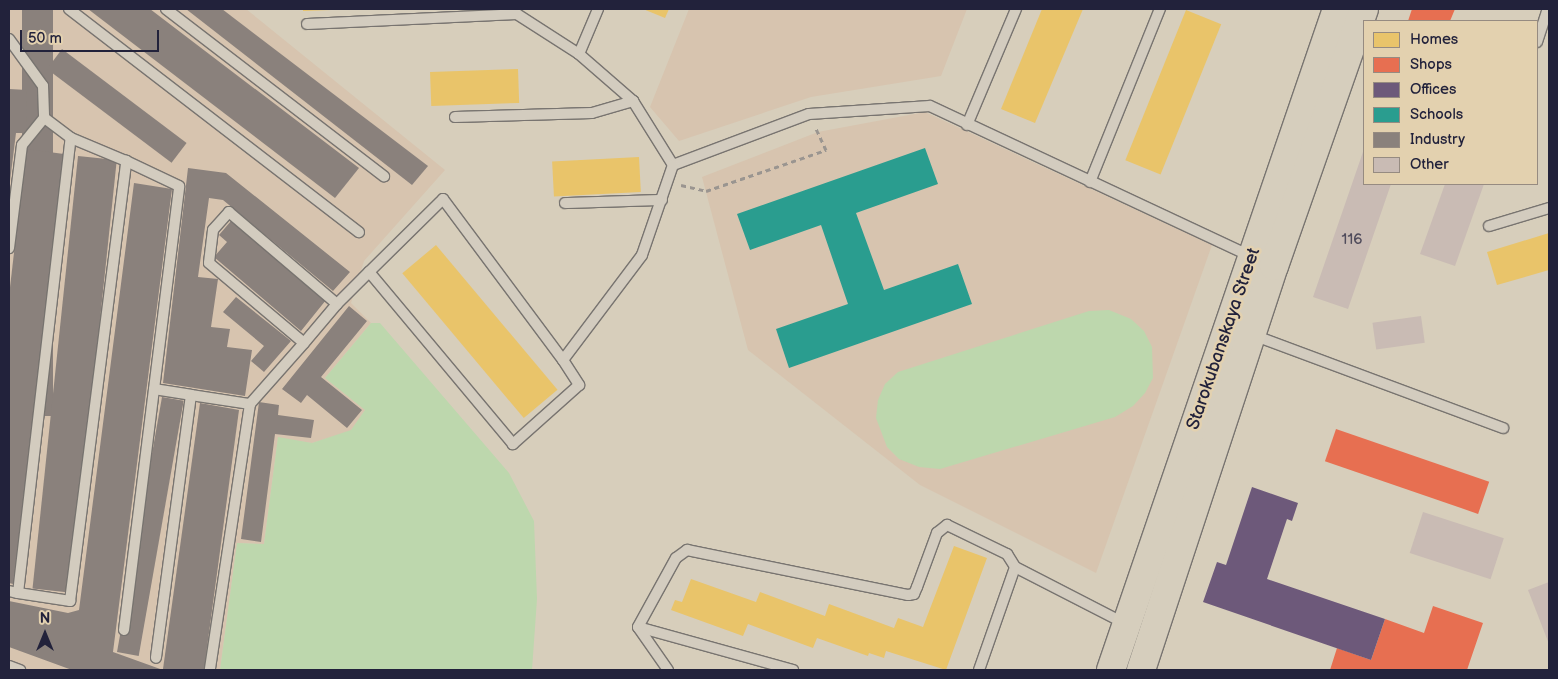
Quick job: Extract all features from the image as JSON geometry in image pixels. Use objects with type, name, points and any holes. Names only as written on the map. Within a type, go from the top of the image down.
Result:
[{"type":"main road","name":"Starokubanskaya Street","points":[[1141,670],[1252,334],[1263,262],[1337,9]]},
{"type":"main road","name":"Starokubanskaya Street","points":[[1112,670],[1127,624],[1263,262],[1364,9]]},
{"type":"lane","points":[[68,9],[359,232]]},
{"type":"lane","points":[[166,9],[384,176]]},
{"type":"lane","points":[[579,54],[598,9]]},
{"type":"lane","points":[[968,125],[1016,9]]},
{"type":"lane","points":[[1090,182],[1160,9]]},
{"type":"lane","points":[[1538,39],[1548,9]]},
{"type":"lane","points":[[306,24],[513,12],[579,54],[633,101],[673,165],[642,255],[563,360]]},
{"type":"lane","points":[[9,39],[43,86],[44,118],[22,145],[9,248]]},
{"type":"lane","points":[[454,117],[592,112],[633,101]]},
{"type":"lane","points":[[673,165],[808,114],[930,106],[1263,262]]},
{"type":"lane","points":[[44,118],[71,138],[126,161],[178,186],[124,630]]},
{"type":"lane","points":[[71,138],[13,592],[70,602],[126,161]]},
{"type":"lane","points":[[210,670],[250,404],[338,304],[369,272],[443,199],[563,360],[579,385],[514,444],[369,272]]},
{"type":"lane","points":[[565,203],[662,200]]},
{"type":"lane","points":[[1489,226],[1549,208]]},
{"type":"lane","points":[[304,343],[209,263],[213,230],[229,212],[338,304]]},
{"type":"lane","points":[[1252,334],[1504,428]]},
{"type":"lane","points":[[154,389],[250,404]]},
{"type":"lane","points":[[156,658],[192,395]]},
{"type":"lane","points":[[638,627],[676,558],[687,550],[908,595],[914,594],[938,532],[947,525],[1007,554],[1015,567],[1127,624]]},
{"type":"lane","points":[[979,670],[1015,567]]},
{"type":"lane","points":[[638,627],[668,670]]},
{"type":"lane","points":[[638,627],[793,670]]},
{"type":"lane","points":[[9,666],[20,670]]},
{"type":"path","points":[[668,182],[706,191],[826,150],[808,114]]},
{"type":"shaded area","points":[[9,9],[246,9],[445,170],[364,261],[351,303],[371,323],[325,378],[365,410],[351,431],[312,443],[278,438],[264,544],[237,543],[220,670],[9,670]]},
{"type":"shaded area","points":[[689,9],[967,9],[941,76],[811,97],[679,141],[650,107]]},
{"type":"shaded area","points":[[925,112],[1212,245],[1096,573],[920,485],[748,350],[702,177],[818,132]]},
{"type":"green space","points":[[1109,310],[1131,319],[1144,331],[1152,347],[1153,378],[1145,393],[1133,406],[1115,417],[940,469],[919,467],[899,459],[887,447],[876,418],[878,400],[885,384],[898,372],[1089,311]]},
{"type":"green space","points":[[371,323],[380,323],[509,473],[534,521],[537,599],[532,670],[220,670],[237,543],[264,544],[278,437],[312,443],[351,430],[365,410],[325,378]]},
{"type":"building: Homes","points":[[303,9],[330,9],[331,10],[303,11]]},
{"type":"building: Homes","points":[[643,9],[669,9],[665,18]]},
{"type":"building: Homes","points":[[1042,9],[1083,9],[1035,123],[1001,109]]},
{"type":"building: Homes","points":[[1186,10],[1221,24],[1161,174],[1125,160]]},
{"type":"building: Homes","points":[[518,69],[519,103],[431,106],[430,72]]},
{"type":"building: Homes","points":[[639,157],[641,192],[554,197],[552,162]]},
{"type":"building: Homes","points":[[1549,233],[1549,270],[1497,285],[1487,252]]},
{"type":"building: Homes","points":[[436,245],[557,390],[524,418],[402,273]]},
{"type":"building: Homes","points":[[954,546],[987,558],[946,670],[886,651],[884,658],[869,653],[868,656],[817,638],[813,648],[748,624],[743,636],[671,610],[675,600],[682,602],[691,579],[756,602],[760,592],[825,616],[829,604],[894,628],[898,618],[923,627]]},
{"type":"building: Shops","points":[[1412,9],[1455,9],[1450,20],[1408,20]]},
{"type":"building: Shops","points":[[1336,429],[1489,482],[1478,514],[1325,461]]},
{"type":"building: Shops","points":[[1433,606],[1483,623],[1467,670],[1330,670],[1337,648],[1371,660],[1385,619],[1424,633]]},
{"type":"building: Offices","points":[[1252,487],[1298,503],[1292,521],[1287,519],[1267,579],[1385,619],[1371,660],[1203,602],[1217,562],[1226,565]]},
{"type":"building: Schools","points":[[925,148],[938,184],[856,213],[884,290],[958,264],[972,304],[789,368],[776,329],[848,304],[821,225],[750,250],[737,214]]},
{"type":"building: Industry","points":[[22,9],[53,9],[53,416],[22,416]]},
{"type":"building: Industry","points":[[88,9],[150,9],[359,168],[335,198]]},
{"type":"building: Industry","points":[[186,9],[222,9],[428,166],[412,185]]},
{"type":"building: Industry","points":[[62,49],[187,143],[172,163],[47,69]]},
{"type":"building: Industry","points":[[9,89],[27,90],[26,133],[16,133],[10,181]]},
{"type":"building: Industry","points":[[26,149],[64,154],[13,584],[9,583],[9,296]]},
{"type":"building: Industry","points":[[78,156],[117,160],[71,593],[33,589]]},
{"type":"building: Industry","points":[[188,168],[226,173],[350,272],[333,291],[223,200],[209,198],[198,277],[218,279],[211,327],[230,329],[227,347],[252,350],[245,396],[163,383]]},
{"type":"building: Industry","points":[[134,183],[172,189],[113,652],[163,670],[72,670],[9,647],[9,601],[68,613],[79,610]]},
{"type":"building: Industry","points":[[231,221],[326,300],[301,331],[214,257],[227,242],[219,235]]},
{"type":"building: Industry","points":[[236,297],[291,341],[264,372],[251,361],[264,346],[223,312]]},
{"type":"building: Industry","points":[[349,306],[367,321],[321,377],[362,410],[347,428],[307,395],[301,403],[282,389]]},
{"type":"building: Industry","points":[[162,397],[184,401],[139,656],[117,652]]},
{"type":"building: Industry","points":[[259,402],[279,405],[278,415],[314,420],[311,438],[275,434],[261,542],[241,539]]},
{"type":"building: Industry","points":[[200,403],[239,410],[204,670],[163,669]]},
{"type":"building: Other","points":[[1363,152],[1363,185],[1391,185],[1348,309],[1313,297]]},
{"type":"building: Other","points":[[1445,185],[1484,185],[1455,266],[1420,254]]},
{"type":"building: Other","points":[[1421,316],[1425,343],[1376,350],[1372,323]]},
{"type":"building: Other","points":[[1423,512],[1504,538],[1491,579],[1410,553]]},
{"type":"building: Other","points":[[1549,582],[1549,644],[1528,590]]}]
